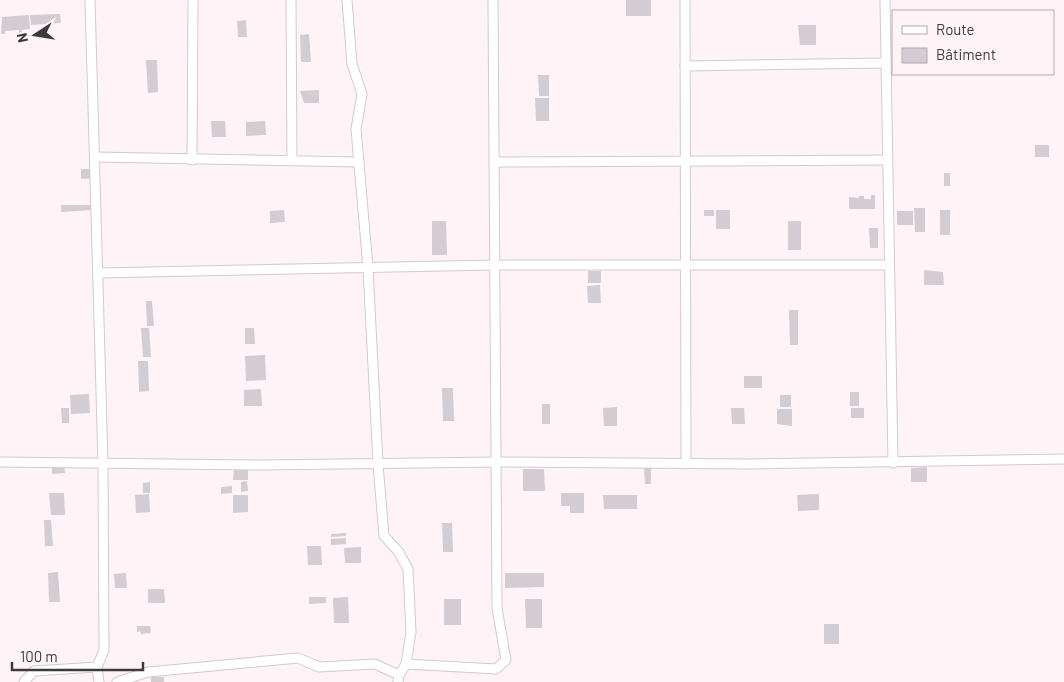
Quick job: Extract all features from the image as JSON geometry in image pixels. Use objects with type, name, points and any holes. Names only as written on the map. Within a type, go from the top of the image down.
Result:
[{"type":"street","points":[[90,0],[103,463],[104,650],[97,667],[99,682]]},
{"type":"street","points":[[192,160],[193,0]]},
{"type":"street","points":[[291,0],[292,161]]},
{"type":"street","points":[[117,682],[148,672],[298,658],[319,667],[375,664],[398,678],[406,664],[411,632],[408,569],[398,551],[384,536],[378,464],[368,268],[356,128],[362,94],[352,64],[347,0]]},
{"type":"street","points":[[406,664],[496,669],[506,660],[497,608],[493,0]]},
{"type":"street","points":[[685,0],[684,265],[686,464]]},
{"type":"street","points":[[885,0],[893,463]]},
{"type":"street","points":[[685,66],[886,63]]},
{"type":"street","points":[[95,158],[359,162]]},
{"type":"street","points":[[494,162],[888,160]]},
{"type":"street","points":[[98,272],[494,265],[889,265]]},
{"type":"street","points":[[0,462],[686,464],[893,463],[1064,459]]},
{"type":"street","points":[[24,682],[34,671],[97,667]]},
{"type":"building","points":[[626,0],[651,0],[651,16],[626,16]]},
{"type":"building","points":[[60,14],[61,23],[31,25],[30,15]]},
{"type":"building","points":[[29,15],[30,29],[22,30],[22,34],[19,34],[19,30],[5,31],[5,34],[1,34],[2,17]]},
{"type":"building","points":[[246,20],[247,37],[238,37],[237,21]]},
{"type":"building","points":[[798,25],[816,25],[816,45],[800,45]]},
{"type":"building","points":[[309,34],[311,62],[301,62],[300,35]]},
{"type":"building","points":[[146,60],[157,60],[158,92],[148,93]]},
{"type":"building","points":[[538,75],[549,75],[549,96],[539,96]]},
{"type":"building","points":[[319,90],[319,103],[304,103],[300,91]]},
{"type":"building","points":[[535,98],[549,98],[549,121],[536,121]]},
{"type":"building","points":[[211,121],[225,121],[226,137],[212,137]]},
{"type":"building","points":[[265,121],[266,135],[246,136],[246,122]]},
{"type":"building","points":[[1035,145],[1049,145],[1049,157],[1035,157]]},
{"type":"building","points":[[81,169],[92,169],[92,178],[81,179]]},
{"type":"building","points":[[944,173],[950,173],[950,186],[944,186]]},
{"type":"building","points":[[871,195],[875,195],[875,209],[849,209],[849,197],[859,198],[859,196],[864,196],[864,199],[871,199]]},
{"type":"building","points":[[61,205],[91,205],[91,210],[61,212]]},
{"type":"building","points":[[914,208],[925,208],[925,232],[915,232]]},
{"type":"building","points":[[284,210],[285,222],[270,223],[270,211]]},
{"type":"building","points":[[704,210],[714,210],[714,216],[704,216]]},
{"type":"building","points":[[716,210],[730,210],[730,229],[716,229]]},
{"type":"building","points":[[940,210],[950,210],[950,235],[940,235]]},
{"type":"building","points":[[897,211],[913,211],[913,225],[897,225]]},
{"type":"building","points":[[432,221],[446,221],[447,255],[432,255]]},
{"type":"building","points":[[788,221],[801,221],[801,250],[788,250]]},
{"type":"building","points":[[869,228],[878,228],[878,248],[870,248]]},
{"type":"building","points":[[924,270],[943,272],[944,285],[924,285]]},
{"type":"building","points":[[588,271],[601,271],[601,283],[588,283]]},
{"type":"building","points":[[600,285],[601,303],[588,303],[587,286]]},
{"type":"building","points":[[146,301],[152,301],[154,326],[147,326]]},
{"type":"building","points":[[789,310],[798,310],[798,345],[790,345]]},
{"type":"building","points":[[141,328],[149,328],[151,357],[143,357]]},
{"type":"building","points":[[245,328],[254,328],[255,344],[245,344]]},
{"type":"building","points":[[265,355],[266,380],[246,381],[245,356]]},
{"type":"building","points":[[138,361],[148,361],[149,391],[139,392]]},
{"type":"building","points":[[744,376],[762,376],[762,388],[744,388]]},
{"type":"building","points":[[442,388],[453,388],[454,421],[443,421]]},
{"type":"building","points":[[261,389],[262,406],[244,406],[244,390]]},
{"type":"building","points":[[850,392],[859,392],[859,406],[850,406]]},
{"type":"building","points":[[89,394],[90,413],[71,414],[70,395]]},
{"type":"building","points":[[780,395],[791,395],[791,407],[780,407]]},
{"type":"building","points":[[542,404],[550,404],[550,424],[542,424]]},
{"type":"building","points":[[617,407],[617,426],[604,426],[603,408]]},
{"type":"building","points":[[61,408],[69,408],[69,423],[62,423]]},
{"type":"building","points":[[731,408],[744,408],[745,424],[732,424]]},
{"type":"building","points":[[851,408],[864,408],[864,418],[851,418]]},
{"type":"building","points":[[777,409],[792,409],[792,426],[777,424]]},
{"type":"building","points":[[64,466],[65,473],[52,474],[52,467]]},
{"type":"building","points":[[248,466],[248,480],[233,480],[234,467]]},
{"type":"building","points":[[927,467],[927,482],[911,482],[911,468]]},
{"type":"building","points":[[644,468],[651,468],[651,484],[645,484]]},
{"type":"building","points":[[523,469],[544,469],[545,491],[523,491]]},
{"type":"building","points":[[247,481],[248,491],[241,492],[241,482]]},
{"type":"building","points":[[150,482],[150,493],[143,493],[143,483]]},
{"type":"building","points":[[232,486],[232,493],[221,494],[221,487]]},
{"type":"building","points":[[49,493],[64,493],[65,515],[51,515]]},
{"type":"building","points":[[561,493],[584,493],[584,513],[570,513],[570,506],[561,506]]},
{"type":"building","points":[[149,494],[150,512],[136,513],[135,495]]},
{"type":"building","points":[[819,494],[819,510],[798,511],[797,495]]},
{"type":"building","points":[[233,495],[248,495],[248,512],[233,513]]},
{"type":"building","points":[[603,495],[637,495],[637,509],[604,509]]},
{"type":"building","points":[[44,520],[51,520],[53,546],[45,546]]},
{"type":"building","points":[[442,523],[452,523],[453,552],[443,552]]},
{"type":"building","points":[[346,533],[346,536],[331,537],[331,534]]},
{"type":"building","points":[[346,538],[346,544],[331,545],[331,539]]},
{"type":"building","points":[[307,546],[321,546],[322,565],[308,565]]},
{"type":"building","points":[[361,547],[361,563],[345,563],[344,548]]},
{"type":"building","points":[[58,572],[60,602],[49,602],[48,573]]},
{"type":"building","points":[[126,573],[127,588],[115,588],[114,574]]},
{"type":"building","points":[[505,573],[544,573],[544,587],[505,588]]},
{"type":"building","points":[[148,589],[164,589],[165,603],[148,603]]},
{"type":"building","points":[[309,597],[326,597],[326,603],[309,604]]},
{"type":"building","points":[[348,597],[349,623],[334,623],[333,598]]},
{"type":"building","points":[[444,599],[461,599],[461,625],[444,625]]},
{"type":"building","points":[[525,599],[542,599],[542,628],[526,628]]},
{"type":"building","points":[[824,624],[839,624],[839,644],[824,644]]},
{"type":"building","points":[[137,626],[150,626],[151,633],[141,634],[140,631],[137,632]]},
{"type":"building","points":[[151,677],[164,677],[164,682],[151,682]]}]
